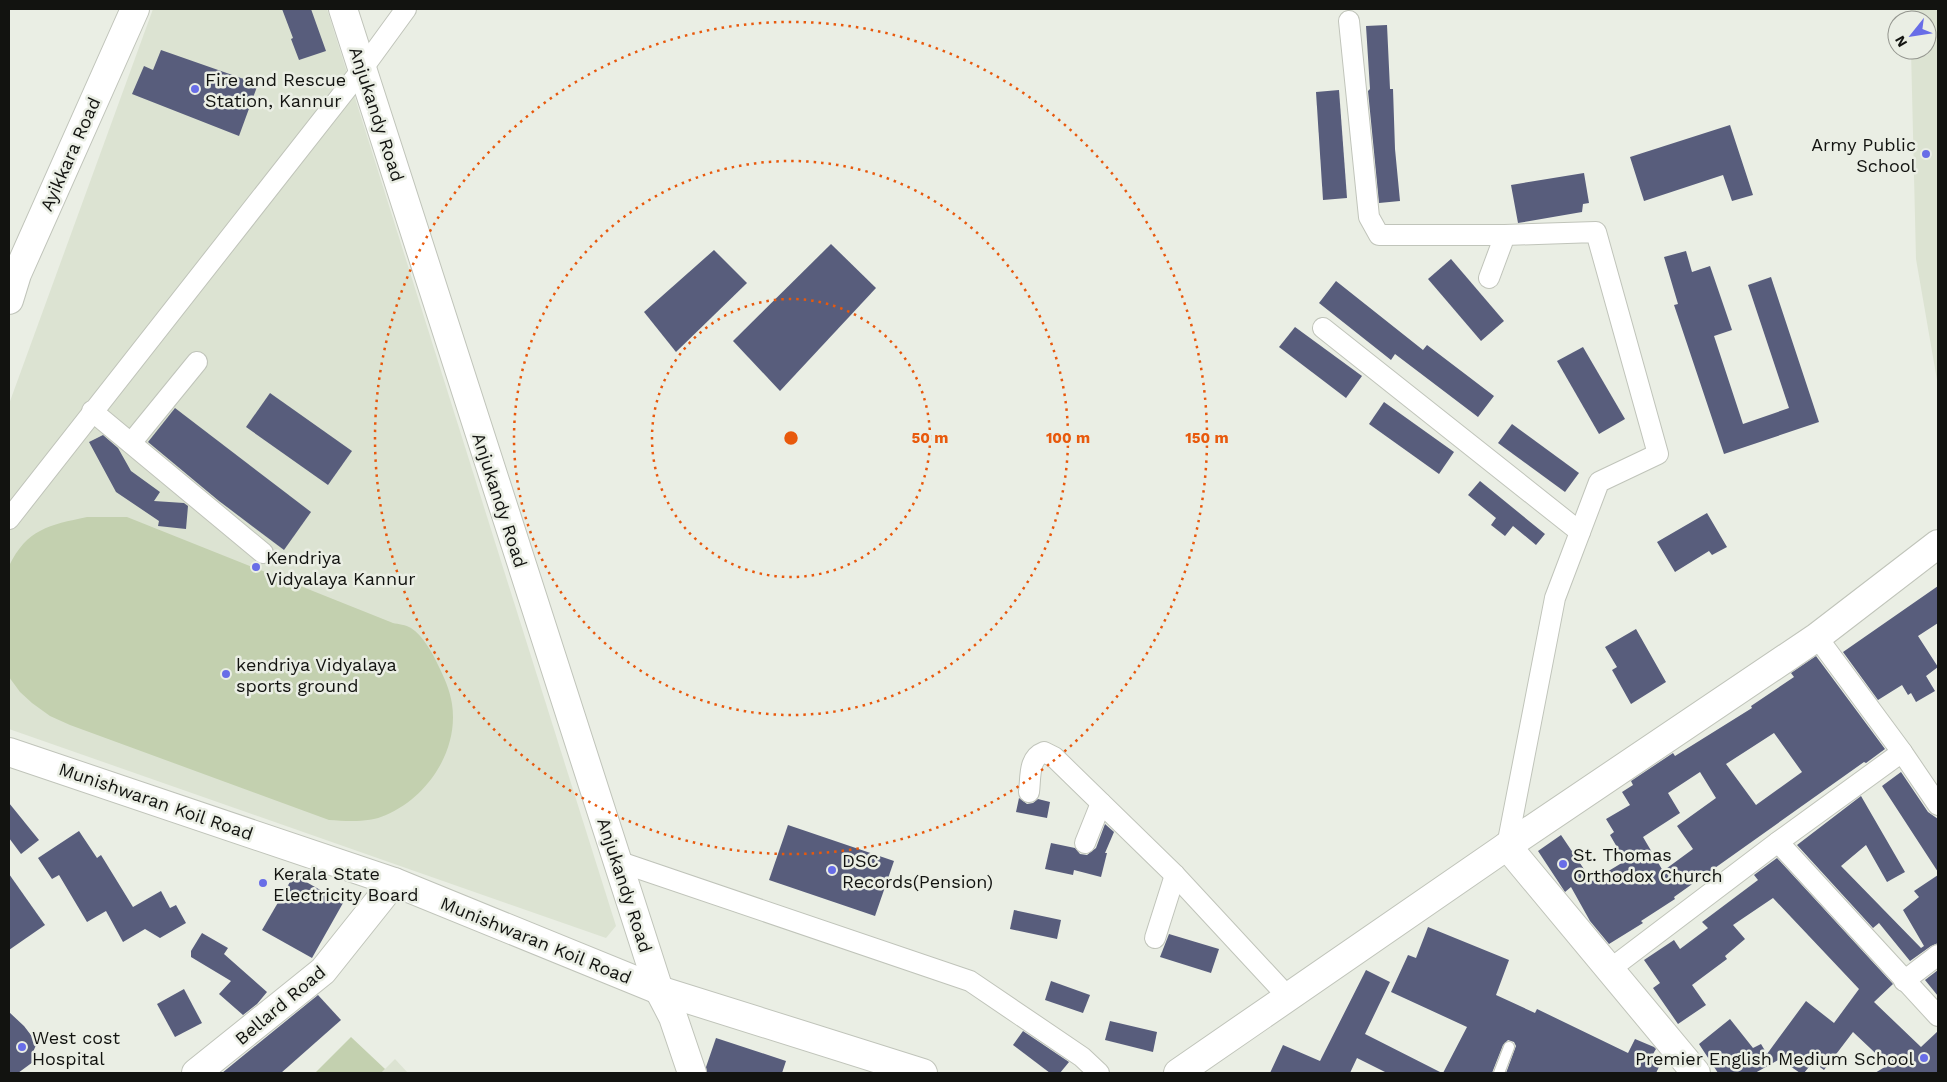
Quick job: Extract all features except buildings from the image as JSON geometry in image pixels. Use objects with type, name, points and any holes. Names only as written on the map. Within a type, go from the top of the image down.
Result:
[{"type":"street","name":"Ayikkara Road","points":[[9,300],[13,267],[135,9]]},
{"type":"street","name":"Anjukandy Road","points":[[342,9],[659,990],[673,1018],[692,1073]]},
{"type":"street","points":[[9,519],[362,68],[406,9]]},
{"type":"street","points":[[1349,21],[1369,217],[1380,236],[1596,232],[1658,454],[1599,482],[1554,598],[1508,846],[1696,1073]]},
{"type":"street","points":[[1489,278],[1505,235]]},
{"type":"street","points":[[1323,328],[1580,532]]},
{"type":"street","points":[[131,443],[197,362]]},
{"type":"street","points":[[92,411],[263,553]]},
{"type":"street","points":[[1178,1073],[1290,998],[1508,846],[1817,637],[1938,544]]},
{"type":"street","points":[[1817,637],[1938,804]]},
{"type":"street","name":"Munishwaran Koil Road","points":[[9,752],[394,882],[659,990],[923,1073]]},
{"type":"street","points":[[1028,792],[1032,761],[1038,754],[1044,752],[1054,757],[1176,875],[1290,998]]},
{"type":"street","points":[[1609,970],[1778,842],[1902,752]]},
{"type":"street","points":[[1085,843],[1101,803]]},
{"type":"street","points":[[1778,842],[1938,1016]]},
{"type":"street","points":[[617,861],[970,981],[1074,1052],[1100,1073]]},
{"type":"street","points":[[1155,938],[1176,875]]},
{"type":"street","name":"Bellard Road","points":[[196,1073],[323,971],[394,882]]},
{"type":"street","points":[[1904,981],[1938,955]]},
{"type":"lane","points":[[1498,1073],[1509,1047]]},
{"type":"shaded area","name":"Kendriya Vidyalaya Kannur","points":[[153,9],[327,9],[616,926],[606,938],[9,729],[9,404]]},
{"type":"shaded area","name":"Army Public School","points":[[1938,9],[1937,380],[1916,259],[1911,60],[1937,60],[1937,10],[1910,10]]},
{"type":"shaded area","points":[[395,1059],[408,1073],[381,1073]]},
{"type":"green space","name":"kendriya Vidyalaya sports ground","points":[[87,517],[127,517],[393,623],[409,627],[415,631],[427,645],[436,660],[450,694],[452,704],[451,738],[445,755],[427,784],[415,797],[401,807],[379,818],[358,821],[329,820],[70,725],[50,716],[32,703],[20,692],[9,677],[9,566],[23,544],[32,536],[50,526]]},
{"type":"green space","points":[[351,1037],[385,1069],[381,1073],[315,1073]]},
{"type":"place","name":"Fire and Rescue Station, Kannur","points":[[195,89]]},
{"type":"place","name":"Army Public School","points":[[1926,154]]},
{"type":"place","name":"Kendriya Vidyalaya Kannur","points":[[256,567]]},
{"type":"place","name":"kendriya Vidyalaya sports ground","points":[[226,674]]},
{"type":"place","name":"St. Thomas Orthodox Church","points":[[1563,864]]},
{"type":"place","name":"DSC Records(Pension)","points":[[832,870]]},
{"type":"place","name":"Kerala State Electricity Board","points":[[263,883]]},
{"type":"place","name":"West cost Hospital","points":[[22,1047]]},
{"type":"place","name":"Premier English Medium School","points":[[1924,1058]]}]
